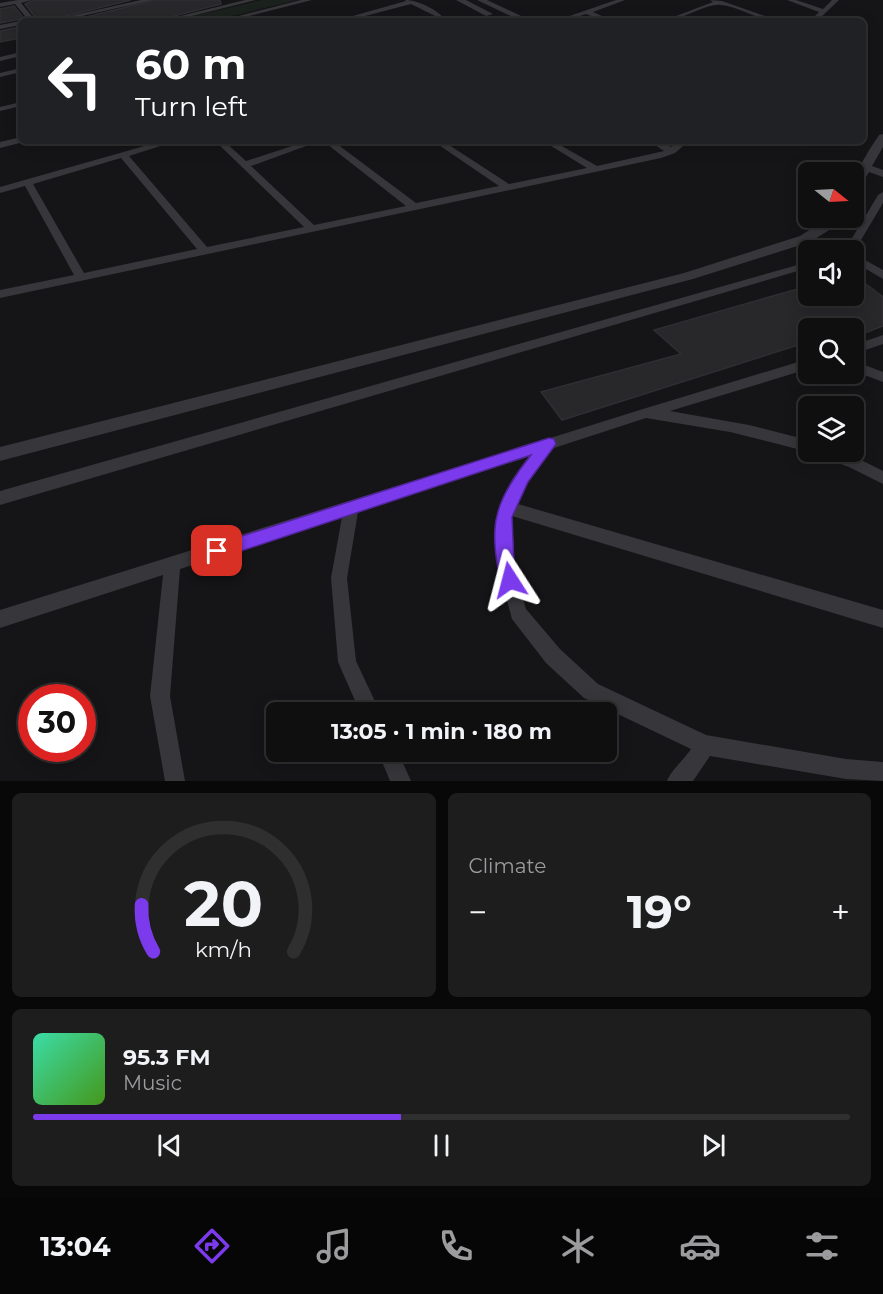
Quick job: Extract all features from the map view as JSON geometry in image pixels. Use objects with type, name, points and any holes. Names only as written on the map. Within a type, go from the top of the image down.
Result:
[{"type":"street","points":[[0,5],[29,0]]},
{"type":"street","points":[[65,18],[150,0]]},
{"type":"street","points":[[174,18],[212,7],[254,0]]},
{"type":"street","points":[[234,18],[309,0]]},
{"type":"street","points":[[460,0],[498,18]]},
{"type":"street","points":[[482,0],[521,18]]},
{"type":"street","points":[[566,18],[622,0]]},
{"type":"street","points":[[790,0],[824,11]]},
{"type":"street","points":[[816,18],[836,0]]},
{"type":"street","points":[[349,18],[410,1],[442,18]]},
{"type":"street","points":[[675,18],[716,1],[767,18]]},
{"type":"street","points":[[17,2],[29,18]]},
{"type":"street","points":[[585,11],[602,18]]},
{"type":"street","points":[[681,16],[687,18]]},
{"type":"street","points":[[0,27],[18,23]]},
{"type":"street","points":[[0,59],[18,55]]},
{"type":"street","points":[[0,75],[18,71]]},
{"type":"street","points":[[0,109],[18,105]]},
{"type":"street","points":[[864,170],[883,137]]},
{"type":"street","points":[[0,145],[18,141]]},
{"type":"street","points":[[0,190],[162,144]]},
{"type":"street","points":[[222,144],[314,229]]},
{"type":"street","points":[[244,165],[307,144]]},
{"type":"street","points":[[331,144],[414,207]]},
{"type":"street","points":[[442,144],[507,187]]},
{"type":"street","points":[[552,144],[594,168]]},
{"type":"street","points":[[659,144],[672,151]]},
{"type":"street","points":[[0,294],[672,151],[681,144]]},
{"type":"street","points":[[124,156],[204,251]]},
{"type":"street","points":[[867,164],[883,168]]},
{"type":"street","points":[[867,164],[883,174]]},
{"type":"street","points":[[28,183],[81,277]]},
{"type":"street","points":[[856,240],[883,195]]},
{"type":"street","points":[[0,454],[688,276],[805,239],[823,228]]},
{"type":"street","points":[[864,263],[883,275]]},
{"type":"street","points":[[0,498],[798,268]]},
{"type":"street","points":[[864,346],[883,339]]},
{"type":"street","points":[[0,619],[643,414],[798,367]]},
{"type":"street","points":[[864,370],[883,377]]},
{"type":"street","points":[[643,414],[744,428],[798,443]]},
{"type":"street","points":[[549,444],[522,478],[504,517],[505,563],[518,613],[553,656],[591,691],[705,745],[846,769],[883,772]]},
{"type":"street","points":[[851,462],[883,478]]},
{"type":"street","points":[[351,508],[339,578],[347,662],[365,702]]},
{"type":"street","points":[[508,508],[883,619]]},
{"type":"street","points":[[172,566],[160,696],[175,781]]},
{"type":"street","points":[[677,781],[689,771],[705,745]]},
{"type":"street","points":[[392,762],[401,781]]},
{"type":"shaded area","points":[[262,0],[298,0],[223,18],[185,18]]},
{"type":"building","points":[[34,0],[131,0],[58,18],[36,18],[25,4]]},
{"type":"building","points":[[155,0],[220,0],[221,4],[167,18],[82,18]]},
{"type":"building","points":[[14,6],[24,18],[0,23],[0,9]]},
{"type":"building","points":[[18,28],[18,39],[0,42],[0,31]]},
{"type":"building","points":[[864,283],[883,297],[883,326],[864,333],[864,318],[798,318],[798,345],[562,420],[541,392],[681,354],[654,330],[798,289],[798,306],[864,306]]},
{"type":"route","points":[[217,551],[549,444],[522,478],[504,517],[505,563],[510,580]]}]
